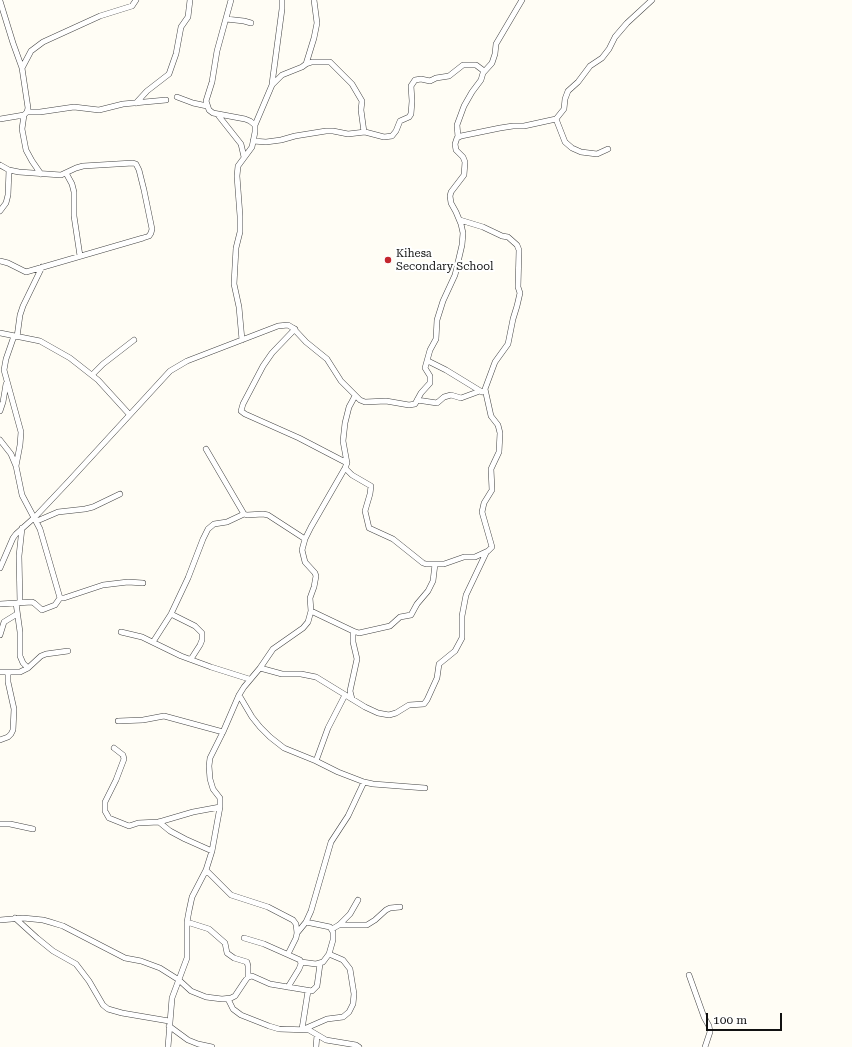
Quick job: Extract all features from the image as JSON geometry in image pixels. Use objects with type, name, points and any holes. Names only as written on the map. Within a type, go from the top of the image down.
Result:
[{"type":"street","points":[[22,68],[31,51],[43,42],[100,16],[132,6],[136,0]]},
{"type":"street","points":[[136,102],[147,91],[169,75],[176,54],[181,27],[188,17],[190,0]]},
{"type":"street","points":[[231,0],[214,64],[212,82],[206,101],[207,106],[213,113],[245,119],[255,125]]},
{"type":"street","points":[[242,340],[234,284],[236,248],[240,232],[237,171],[238,166],[252,147],[255,125],[272,85],[282,0]]},
{"type":"street","points":[[272,85],[282,76],[302,68],[306,64],[314,38],[316,23],[314,0]]},
{"type":"street","points":[[36,519],[129,414],[176,366],[186,360],[278,326],[288,325],[294,329],[306,342],[327,359],[341,381],[363,402],[381,400],[409,405],[415,404],[421,393],[430,383],[430,376],[425,368],[430,350],[436,339],[437,320],[443,301],[455,275],[462,245],[463,233],[460,220],[451,203],[450,196],[451,192],[464,175],[465,162],[456,150],[456,142],[458,138],[457,125],[464,106],[480,81],[484,71],[491,64],[494,58],[496,44],[522,0]]},
{"type":"street","points":[[458,138],[510,126],[524,126],[556,119],[564,109],[565,96],[568,91],[578,82],[590,66],[602,58],[610,48],[615,37],[627,23],[652,0]]},
{"type":"street","points":[[0,1],[22,68],[28,104],[22,129],[26,150],[41,174]]},
{"type":"street","points":[[226,19],[251,23]]},
{"type":"street","points":[[306,64],[330,62],[352,84],[362,101],[361,110],[364,132]]},
{"type":"street","points":[[253,141],[266,142],[281,140],[326,131],[348,134],[370,132],[384,137],[393,135],[400,120],[409,117],[411,114],[411,86],[418,79],[431,81],[436,78],[450,75],[463,66],[476,65],[484,71]]},
{"type":"street","points":[[177,97],[207,106]]},
{"type":"street","points":[[0,119],[25,113],[74,107],[99,110],[116,105],[136,102],[166,100]]},
{"type":"street","points":[[218,115],[241,144],[244,157]]},
{"type":"street","points":[[556,119],[565,142],[572,148],[581,152],[597,154],[608,149]]},
{"type":"street","points":[[0,165],[9,170],[61,175],[83,166],[129,163],[136,164],[139,170],[152,233],[146,237],[26,272],[8,263],[0,261]]},
{"type":"street","points":[[0,211],[6,203],[8,195],[9,170]]},
{"type":"street","points":[[66,173],[72,184],[74,192],[74,216],[80,256]]},
{"type":"street","points":[[355,396],[349,407],[345,423],[343,446],[346,466],[352,475],[371,486],[365,510],[369,528],[393,539],[423,563],[435,564],[451,562],[464,557],[478,556],[490,550],[492,544],[482,512],[484,503],[492,490],[491,469],[499,452],[500,432],[498,425],[491,416],[483,392],[492,372],[493,365],[508,344],[520,293],[518,287],[519,248],[508,237],[460,220]]},
{"type":"street","points":[[16,466],[21,432],[6,382],[4,365],[15,336],[20,315],[42,267]]},
{"type":"street","points":[[294,329],[263,366],[243,404],[241,411],[244,414],[299,438],[346,466]]},
{"type":"street","points":[[0,333],[40,341],[70,358],[92,375],[129,414]]},
{"type":"street","points":[[92,375],[103,364],[134,340]]},
{"type":"street","points":[[428,361],[483,392]]},
{"type":"street","points":[[0,410],[3,402],[6,382]]},
{"type":"street","points":[[417,400],[437,403],[444,397],[451,395],[461,398],[483,392]]},
{"type":"street","points":[[0,440],[11,454],[16,466],[22,495],[36,519],[43,537],[60,598],[55,606],[42,610],[34,603],[0,604]]},
{"type":"street","points":[[206,449],[244,514],[247,516],[263,514],[268,515],[305,539]]},
{"type":"street","points":[[168,1047],[172,998],[187,958],[187,922],[192,897],[206,870],[212,851],[220,807],[220,798],[213,789],[209,766],[213,751],[239,695],[249,679],[260,668],[273,650],[303,628],[308,622],[311,611],[310,598],[316,576],[305,562],[302,550],[305,539],[321,508],[346,466]]},
{"type":"street","points":[[0,568],[13,538],[22,528],[36,519],[58,512],[80,510],[120,494]]},
{"type":"street","points":[[153,642],[171,614],[188,578],[203,538],[208,529],[214,524],[232,521],[244,514]]},
{"type":"street","points":[[22,528],[19,556],[17,614],[20,632],[20,656],[23,663],[28,668]]},
{"type":"street","points":[[260,668],[282,674],[301,674],[316,677],[364,707],[378,713],[389,715],[396,714],[409,705],[424,704],[437,678],[439,664],[455,650],[462,638],[462,616],[466,595],[486,552]]},
{"type":"street","points":[[311,611],[353,631],[359,632],[385,628],[393,624],[400,617],[411,614],[431,586],[435,564]]},
{"type":"street","points":[[60,598],[103,586],[128,582],[143,583]]},
{"type":"street","points":[[0,635],[4,622],[17,614]]},
{"type":"street","points":[[171,614],[195,626],[202,633],[200,645],[191,659]]},
{"type":"street","points":[[352,699],[350,691],[357,659],[353,642],[353,631]]},
{"type":"street","points":[[121,632],[142,637],[170,651],[211,667],[249,679]]},
{"type":"street","points":[[0,672],[20,672],[28,668],[41,656],[68,651]]},
{"type":"street","points":[[0,740],[8,737],[13,730],[14,709],[8,682],[8,673]]},
{"type":"street","points":[[239,695],[252,717],[270,737],[284,748],[364,782],[425,788]]},
{"type":"street","points":[[316,761],[328,728],[346,695]]},
{"type":"street","points":[[118,721],[143,720],[164,716],[223,732]]},
{"type":"street","points":[[114,748],[123,755],[124,758],[116,780],[105,802],[106,815],[109,818],[129,826],[138,823],[159,822],[192,812],[220,807]]},
{"type":"street","points":[[288,954],[298,933],[306,922],[314,901],[328,849],[354,804],[364,782]]},
{"type":"street","points":[[159,822],[170,831],[212,851]]},
{"type":"street","points":[[0,824],[10,824],[33,829]]},
{"type":"street","points":[[206,870],[231,895],[268,907],[289,917],[296,924],[298,933]]},
{"type":"street","points":[[332,929],[339,925],[352,910],[358,900]]},
{"type":"street","points":[[339,925],[367,925],[386,910],[400,907]]},
{"type":"street","points":[[0,920],[15,918],[43,920],[63,926],[118,955],[152,965],[179,980],[187,988],[198,994],[228,999],[235,996],[248,977],[247,962],[234,958],[228,953],[225,943],[209,929],[187,922]]},
{"type":"street","points":[[15,918],[37,938],[76,964],[89,981],[103,1005],[108,1009],[169,1024],[188,1040],[212,1047]]},
{"type":"street","points":[[248,977],[252,976],[270,984],[312,991],[317,986],[320,964],[329,954],[334,935],[332,929],[325,925],[306,922]]},
{"type":"street","points":[[244,938],[288,954],[297,958],[301,962],[320,964]]},
{"type":"street","points":[[303,1029],[326,1019],[343,1017],[349,1012],[353,1004],[354,994],[350,969],[343,960],[329,954]]},
{"type":"street","points":[[288,987],[299,969],[301,962]]},
{"type":"street","points":[[689,975],[710,1029],[705,1047]]},
{"type":"street","points":[[303,1029],[308,991]]},
{"type":"street","points":[[228,999],[233,1008],[249,1019],[279,1030],[309,1030],[326,1040],[356,1045],[359,1047]]},
{"type":"street","points":[[316,1047],[317,1034]]},
{"type":"place","name":"Kihesa Secondary School","points":[[388,260]]}]
